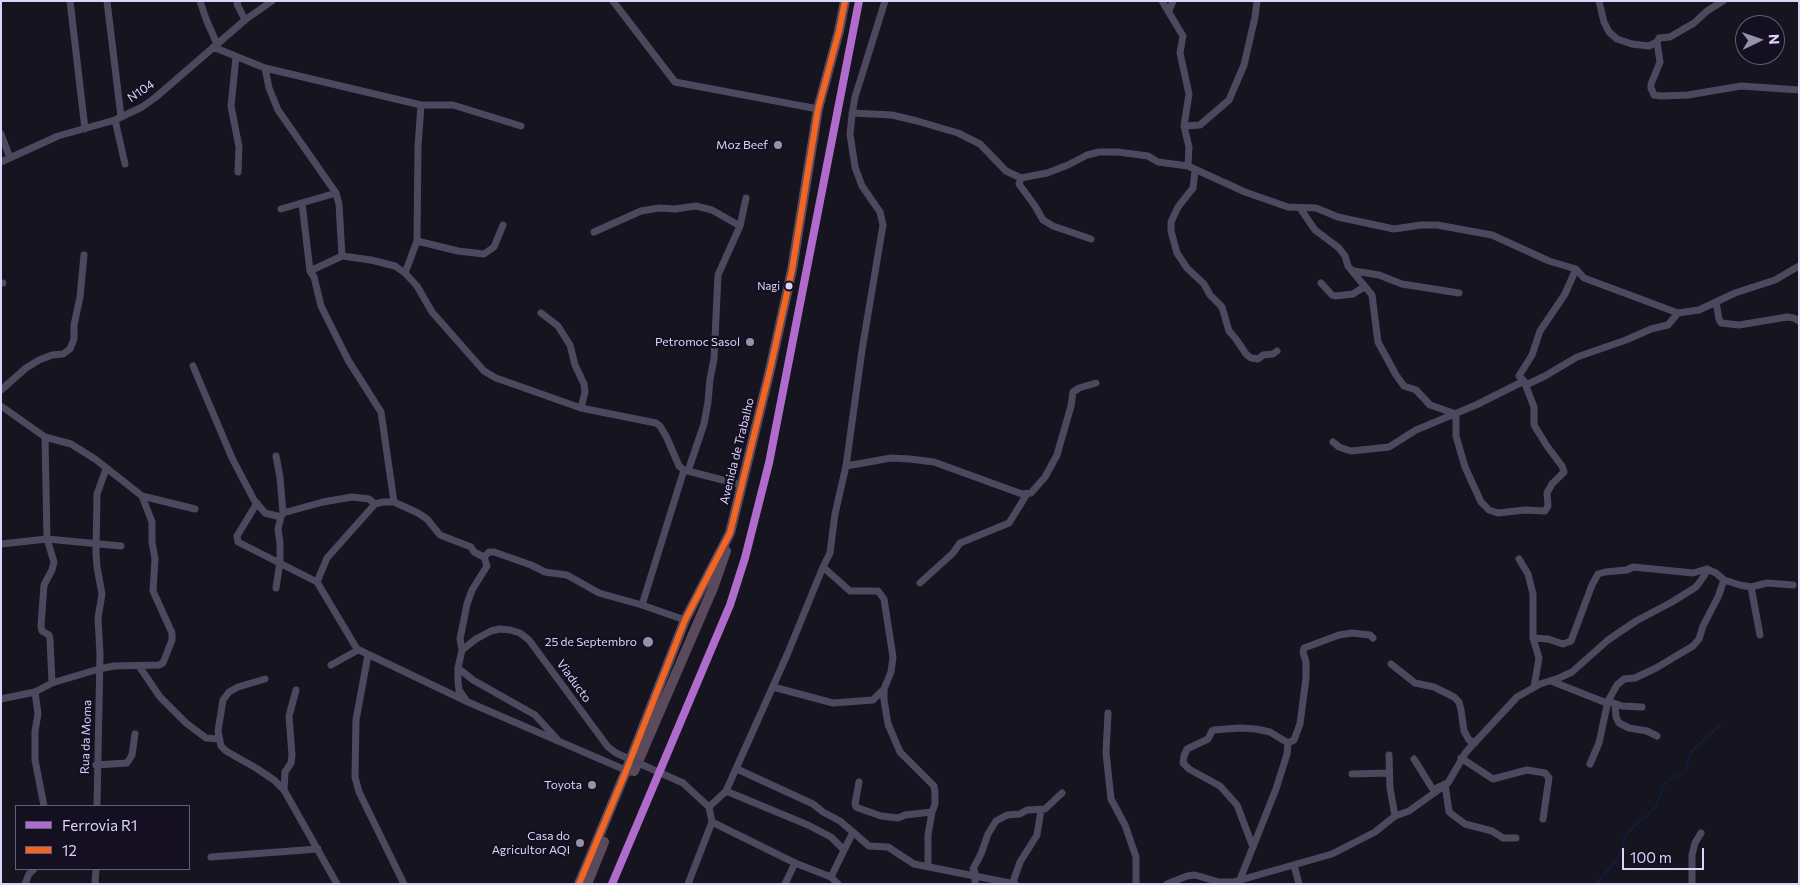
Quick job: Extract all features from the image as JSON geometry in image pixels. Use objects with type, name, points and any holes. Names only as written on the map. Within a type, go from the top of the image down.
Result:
[{"type":"highway","name":"Avenida de Trabalho","points":[[579,884],[629,772],[658,716],[713,588],[727,549],[792,270],[818,109],[845,1]]},
{"type":"highway","name":"Avenida de Trabalho","points":[[587,884],[685,620],[730,533]]},
{"type":"street","points":[[70,1],[85,129]]},
{"type":"street","points":[[106,1],[118,118],[125,164]]},
{"type":"street","points":[[200,1],[215,46],[236,57],[266,68],[421,104],[452,106],[521,126]]},
{"type":"street","points":[[229,1],[237,3],[245,20]]},
{"type":"street","name":"N104","points":[[1,162],[58,136],[118,118],[142,107],[245,20],[272,1]]},
{"type":"street","points":[[613,1],[655,58],[676,82],[818,109]]},
{"type":"street","points":[[688,884],[712,822],[708,806],[726,791],[737,769],[822,567],[830,553],[835,514],[846,466],[862,350],[883,225],[880,212],[862,186],[855,167],[850,134],[852,112],[885,1]]},
{"type":"street","points":[[1162,1],[1183,36],[1180,53],[1189,94],[1184,126],[1189,147],[1188,166]]},
{"type":"street","points":[[1169,11],[1173,1]]},
{"type":"street","points":[[1184,126],[1200,125],[1229,100],[1244,65],[1257,1]]},
{"type":"street","points":[[1600,1],[1604,22],[1609,32],[1617,39],[1632,44],[1650,46],[1657,42],[1659,38],[1670,37],[1694,24],[1707,11],[1723,1]]},
{"type":"street","points":[[1657,42],[1660,62],[1651,84],[1654,94],[1661,96],[1688,95],[1741,86],[1799,90]]},
{"type":"street","points":[[236,57],[231,106],[239,147],[238,172]]},
{"type":"street","points":[[266,68],[269,88],[278,110],[336,193],[342,256]]},
{"type":"street","points":[[405,273],[417,241],[418,146],[421,104]]},
{"type":"street","points":[[852,112],[900,117],[958,133],[980,144],[1006,171],[1021,178],[1048,173],[1087,155],[1099,152],[1118,152],[1148,156],[1158,162],[1188,166],[1245,192],[1288,207],[1316,208],[1338,217],[1394,230],[1421,225],[1437,225],[1492,234],[1549,261],[1576,269],[1584,278],[1678,313],[1699,310],[1735,293],[1775,280],[1799,266]]},
{"type":"street","points":[[1,134],[10,158]]},
{"type":"street","points":[[1195,170],[1194,188],[1178,207],[1171,222],[1171,231],[1177,254],[1222,307],[1229,331],[1246,354],[1258,359],[1263,355],[1273,354],[1277,351]]},
{"type":"street","points":[[1021,178],[1020,184],[1044,220],[1053,226],[1091,238]]},
{"type":"street","points":[[281,209],[336,193]]},
{"type":"street","points":[[642,605],[686,470],[704,424],[714,358],[718,274],[740,226],[746,198]]},
{"type":"street","points":[[302,203],[310,271],[314,277],[320,306],[348,360],[381,412],[394,502]]},
{"type":"street","points":[[594,232],[641,211],[659,208],[675,210],[696,206],[712,210],[740,226]]},
{"type":"street","points":[[1300,208],[1315,230],[1339,248],[1345,256],[1348,266],[1354,270],[1402,284],[1459,294]]},
{"type":"street","points":[[417,241],[458,251],[484,254],[494,247],[503,225]]},
{"type":"street","points":[[1,390],[26,368],[39,360],[52,355],[63,354],[70,349],[74,339],[74,326],[80,297],[84,255]]},
{"type":"street","points":[[310,271],[342,256],[395,266],[405,273],[417,286],[432,312],[484,371],[509,384],[581,408],[656,423],[660,426],[679,466],[686,470],[742,485]]},
{"type":"street","points":[[1456,414],[1456,436],[1460,453],[1476,492],[1486,508],[1498,513],[1525,510],[1544,512],[1547,508],[1547,494],[1552,484],[1564,471],[1536,430],[1533,420],[1534,407],[1525,382],[1519,376],[1532,355],[1540,331],[1565,294],[1576,269]]},
{"type":"street","points":[[1354,270],[1364,287],[1372,295],[1378,342],[1396,375],[1404,386],[1416,390],[1430,405],[1456,414]]},
{"type":"street","points":[[1321,283],[1335,296],[1353,294],[1364,287]]},
{"type":"street","points":[[1716,302],[1721,323],[1739,325],[1787,317],[1799,321]]},
{"type":"street","points":[[541,313],[558,326],[570,345],[575,365],[586,392],[581,408]]},
{"type":"street","points":[[1333,442],[1339,448],[1351,451],[1389,447],[1416,430],[1525,382],[1545,376],[1577,357],[1651,329],[1668,325],[1678,313]]},
{"type":"street","points":[[193,366],[232,458],[257,503],[265,513],[282,515],[324,502],[352,497],[370,499],[375,504]]},
{"type":"street","points":[[846,466],[891,458],[910,458],[934,462],[1022,494],[1031,493],[1045,477],[1057,455],[1071,406],[1073,392],[1078,388],[1096,383]]},
{"type":"street","points":[[1,406],[45,437],[71,444],[95,459],[142,496],[195,510]]},
{"type":"street","points":[[45,437],[47,539],[54,562],[44,585],[41,626],[42,631],[49,635],[50,639],[52,683]]},
{"type":"street","points":[[276,456],[280,477],[282,515],[278,529],[280,562],[276,588]]},
{"type":"street","name":"Rua da Moma","points":[[97,805],[96,765],[100,642],[98,618],[102,594],[97,567],[97,494],[106,468]]},
{"type":"street","points":[[920,583],[953,553],[960,543],[1009,523],[1027,494]]},
{"type":"street","points":[[1,699],[36,692],[52,683],[99,669],[114,666],[158,665],[163,662],[172,640],[172,633],[153,591],[155,559],[152,542],[152,522],[142,496]]},
{"type":"street","points":[[317,582],[328,558],[375,504],[382,502],[394,502],[418,513],[427,519],[440,535],[470,547],[474,552],[484,557],[487,567],[476,582],[467,604],[460,639],[462,650],[458,668],[459,690],[468,702]]},
{"type":"street","points":[[257,503],[238,536],[238,542],[317,582],[358,650],[468,702],[629,772]]},
{"type":"street","points":[[1,544],[47,539],[121,546]]},
{"type":"street","points":[[484,557],[489,552],[494,552],[532,565],[545,572],[567,575],[599,593],[685,620]]},
{"type":"street","points":[[1519,559],[1531,581],[1534,609],[1533,638],[1539,658],[1534,687]]},
{"type":"street","points":[[773,687],[833,703],[873,700],[884,689],[891,672],[893,656],[884,599],[878,591],[850,591],[822,567]]},
{"type":"street","points":[[1533,638],[1548,639],[1563,644],[1571,641],[1583,607],[1598,574],[1633,567],[1693,573],[1706,569],[1716,573],[1724,580],[1751,587],[1767,583],[1792,585]]},
{"type":"street","points":[[1167,884],[1195,875],[1226,883],[1240,882],[1332,854],[1375,832],[1396,816],[1408,811],[1431,796],[1447,782],[1461,758],[1517,697],[1534,687],[1572,672],[1608,640],[1636,621],[1696,587],[1704,576],[1706,569]]},
{"type":"street","points":[[1590,764],[1612,702],[1613,690],[1620,682],[1635,678],[1656,668],[1680,655],[1697,642],[1724,580]]},
{"type":"street","points":[[1751,587],[1760,634]]},
{"type":"street","name":"Viaducto","points":[[462,650],[491,631],[510,630],[520,633],[529,640],[608,747],[683,783],[708,806]]},
{"type":"street","points":[[1288,744],[1294,740],[1302,714],[1306,678],[1304,648],[1352,633],[1370,635],[1373,638]]},
{"type":"street","points":[[331,665],[358,650]]},
{"type":"street","points":[[368,654],[356,720],[355,777],[359,792],[404,884]]},
{"type":"street","points":[[1391,664],[1415,683],[1434,687],[1454,697],[1459,702],[1464,731],[1469,740],[1475,742]]},
{"type":"street","points":[[139,666],[160,697],[186,724],[206,738],[219,739]]},
{"type":"street","points":[[458,668],[473,680],[534,715],[560,742]]},
{"type":"street","points":[[265,679],[238,687],[229,692],[223,700],[218,731],[221,746],[226,751],[274,780],[284,790],[337,884]]},
{"type":"street","points":[[1550,681],[1604,702],[1612,702],[1622,706],[1642,707]]},
{"type":"street","points":[[884,689],[886,713],[894,741],[900,752],[934,786],[936,797],[928,835],[928,866]]},
{"type":"street","points":[[284,790],[285,772],[291,763],[292,755],[289,716],[296,690]]},
{"type":"street","points":[[36,692],[38,714],[34,731],[35,760],[44,805]]},
{"type":"street","points":[[1612,702],[1619,723],[1657,736]]},
{"type":"street","points":[[1108,713],[1106,754],[1112,799],[1125,825],[1136,857],[1136,884]]},
{"type":"street","points":[[1253,847],[1237,806],[1220,786],[1189,769],[1184,763],[1184,756],[1187,749],[1208,739],[1214,730],[1256,729],[1270,732],[1288,744]]},
{"type":"street","points":[[96,765],[128,764],[132,755],[135,734]]},
{"type":"street","points":[[1240,882],[1276,789],[1287,754],[1288,744]]},
{"type":"street","points":[[1389,756],[1391,795],[1396,816]]},
{"type":"street","points":[[1414,758],[1432,788],[1438,789],[1447,782]]},
{"type":"street","points":[[1461,758],[1493,779],[1527,770],[1545,773],[1549,778],[1543,819]]},
{"type":"street","points":[[737,769],[812,804],[840,821],[869,846],[888,847],[910,862],[975,880],[1014,883],[1020,862],[1037,835],[1041,810]]},
{"type":"street","points":[[1352,774],[1389,773]]},
{"type":"street","points":[[858,782],[856,807],[881,816],[898,818],[905,815],[932,812]]},
{"type":"street","points":[[1447,782],[1449,812],[1466,824],[1492,831],[1503,838],[1516,838]]},
{"type":"street","points":[[726,791],[808,825],[831,837],[843,849]]},
{"type":"street","points":[[975,880],[973,869],[988,834],[996,821],[1007,815],[1020,814],[1027,810],[1041,810],[1062,793]]},
{"type":"street","points":[[712,822],[795,863],[830,877],[838,884]]},
{"type":"street","points":[[830,877],[853,832]]},
{"type":"street","points":[[1692,884],[1692,855],[1695,843],[1701,833]]},
{"type":"street","points":[[212,857],[318,849]]},
{"type":"street","points":[[785,884],[795,863]]},
{"type":"street","points":[[1294,865],[1299,884]]},
{"type":"street","points":[[24,884],[33,870]]},
{"type":"street","points":[[95,884],[96,870]]},
{"type":"waterway","points":[[1596,884],[1617,859],[1623,847],[1625,836],[1656,806],[1667,781],[1685,771],[1691,752],[1720,725]]},
{"type":"rail line","name":"R1","points":[[612,884],[730,605],[745,558],[769,463],[859,1]]},
{"type":"transit line","name":"12","points":[[579,884],[626,771],[685,620],[730,533],[770,370],[792,270],[818,109],[845,1]]},
{"type":"place","name":"Moz Beef","points":[[778,145]]},
{"type":"place","name":"Nagi","points":[[789,286]]},
{"type":"place","name":"Petromoc Sasol","points":[[750,342]]},
{"type":"place","name":"25 de Septembro","points":[[648,642]]},
{"type":"place","name":"Toyota","points":[[592,785]]},
{"type":"place","name":"Casa do Agricultor AQI","points":[[580,843]]}]
